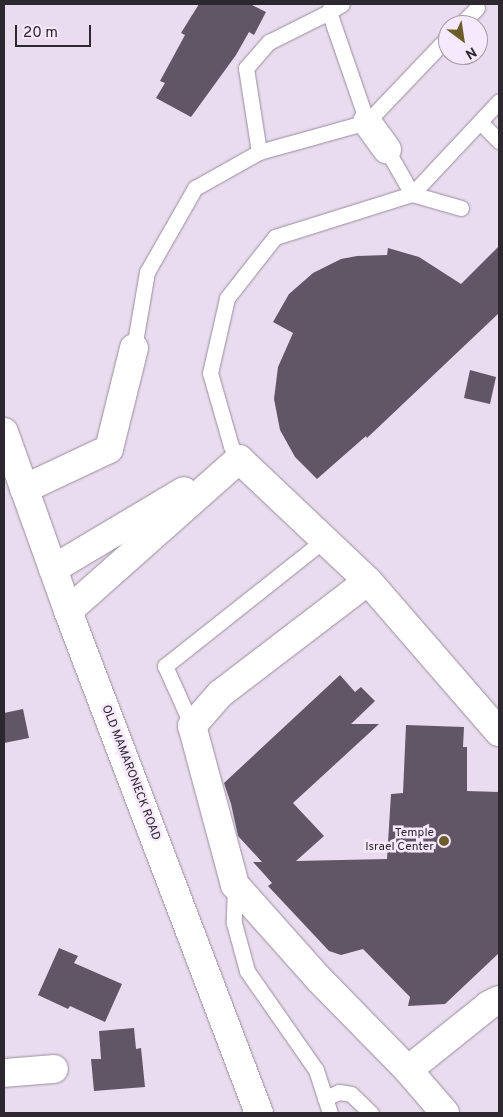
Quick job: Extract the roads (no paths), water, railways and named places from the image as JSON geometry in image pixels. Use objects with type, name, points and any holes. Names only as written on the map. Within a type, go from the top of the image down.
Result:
[{"type":"street","points":[[367,122],[387,150]]},
{"type":"street","points":[[24,489],[109,449],[134,348]]},
{"type":"street","name":"OLD MAMARONECK ROAD","points":[[4,432],[68,611],[259,1113]]},
{"type":"street","points":[[239,459],[368,581],[499,732]]},
{"type":"street","points":[[53,569],[239,459]]},
{"type":"street","points":[[68,611],[239,459]]},
{"type":"street","points":[[368,581],[220,694],[192,726],[235,885],[318,978],[408,1070],[445,1113]]},
{"type":"street","points":[[408,1070],[488,1005],[499,1000]]},
{"type":"street","points":[[4,1073],[54,1069]]},
{"type":"lane","points":[[258,152],[246,68],[269,42],[334,7],[367,122]]},
{"type":"lane","points":[[470,15],[477,8]]},
{"type":"lane","points":[[134,348],[147,272],[195,188],[258,152],[367,122],[438,47]]},
{"type":"lane","points":[[239,459],[230,446],[210,373],[227,298],[275,237],[412,194],[499,101]]},
{"type":"lane","points":[[480,122],[499,140]]},
{"type":"lane","points":[[387,150],[412,194],[461,208]]},
{"type":"lane","points":[[192,726],[165,666],[324,540]]},
{"type":"lane","points":[[235,885],[234,923],[247,971],[316,1070],[330,1113]]},
{"type":"lane","points":[[325,1098],[339,1092],[351,1094],[370,1113]]},
{"type":"place","name":"Temple Israel Center","points":[[444,841]]}]
